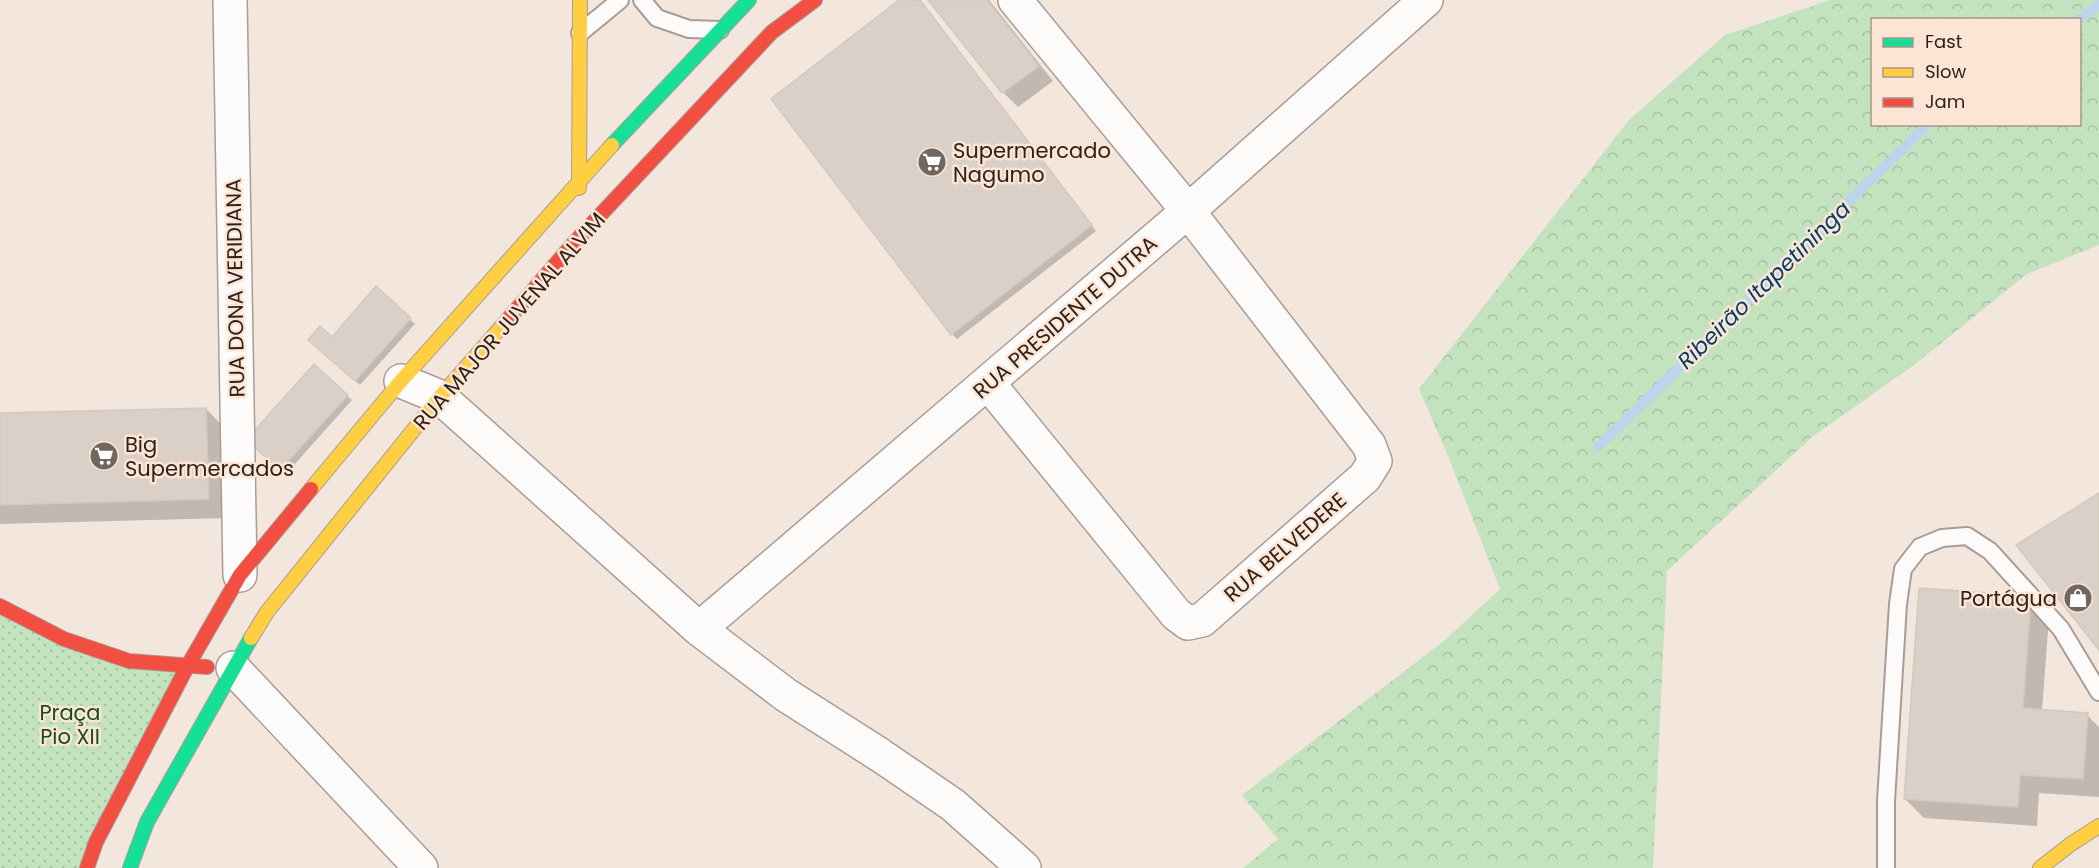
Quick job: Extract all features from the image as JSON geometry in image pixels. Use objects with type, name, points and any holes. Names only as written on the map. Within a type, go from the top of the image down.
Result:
[{"type":"main road","points":[[578,199],[581,177],[580,0]]},
{"type":"main road","name":"RUA MAJOR JUVENAL ALVIM","points":[[87,868],[96,842],[187,667],[240,575],[401,381],[581,177],[749,0]]},
{"type":"main road","name":"RUA MAJOR JUVENAL ALVIM","points":[[130,868],[147,822],[267,612],[440,397],[573,244],[772,32],[815,0]]},
{"type":"main road","points":[[573,244],[576,221]]},
{"type":"main road","points":[[0,606],[64,639],[129,661],[187,667],[233,668]]},
{"type":"main road","points":[[2040,868],[2099,826]]},
{"type":"street","name":"RUA DONA VERIDIANA","points":[[230,0],[240,575]]},
{"type":"street","points":[[1015,0],[1188,211]]},
{"type":"street","name":"RUA PRESIDENTE DUTRA","points":[[699,629],[1188,211],[1426,0]]},
{"type":"street","name":"RUA BELVEDERE","points":[[988,383],[1176,614],[1188,623],[1202,620],[1365,477],[1375,461],[1369,445],[1188,211]]},
{"type":"street","points":[[401,381],[440,397],[699,629],[786,695],[953,805],[1024,868]]},
{"type":"street","points":[[233,668],[421,868]]},
{"type":"lane","points":[[579,34],[620,0]]},
{"type":"lane","points":[[642,0],[657,18],[689,29],[721,30]]},
{"type":"lane","points":[[1886,868],[1886,801],[1898,604],[1903,569],[1920,546],[1942,538],[1967,536],[1990,551],[2061,629],[2099,692]]},
{"type":"green space","points":[[1830,0],[2099,0],[2099,245],[2027,274],[1914,365],[1812,437],[1667,571],[1653,868],[1243,868],[1278,839],[1242,795],[1444,641],[1500,589],[1449,458],[1419,389],[1629,120],[1725,35]]},
{"type":"green space","name":"Praça Pio XII","points":[[0,615],[176,672],[83,868],[0,868]]},
{"type":"building","name":"Supermercado Nagumo","points":[[899,0],[920,0],[1092,225],[951,335],[771,99]]},
{"type":"building","points":[[928,0],[987,0],[1039,66],[1002,93]]},
{"type":"building","points":[[376,286],[411,318],[355,381],[308,340],[320,326],[332,337]]},
{"type":"building","points":[[314,364],[348,395],[280,470],[246,440]]},
{"type":"building","name":"Big Supermercados","points":[[206,408],[209,499],[0,505],[0,413]]},
{"type":"building","name":"Portágua","points":[[2099,493],[2099,650],[2016,545]]},
{"type":"building","points":[[1919,588],[2031,596],[2023,708],[2088,713],[2083,779],[2020,775],[2018,807],[1904,799]]},
{"type":"waterway","name":"Ribeirão Itapetininga","points":[[2081,18],[2099,5]]},
{"type":"waterway","name":"Ribeirão Itapetininga","points":[[1599,446],[1926,126]]},
{"type":"traffic: fast","points":[[612,145],[749,0]]},
{"type":"traffic: fast","points":[[130,868],[147,822],[251,638]]},
{"type":"traffic: slow","points":[[579,188],[580,0]]},
{"type":"traffic: slow","points":[[311,489],[401,381],[612,145]]},
{"type":"traffic: slow","points":[[251,638],[267,612],[440,397],[509,318]]},
{"type":"traffic: slow","points":[[2040,868],[2099,826]]},
{"type":"traffic: jam","points":[[509,318],[573,244],[772,32],[815,0]]},
{"type":"traffic: jam","points":[[87,868],[96,842],[187,667],[240,575],[311,489]]},
{"type":"traffic: jam","points":[[0,606],[64,639],[129,661],[207,667]]},
{"type":"place","name":"Supermercado Nagumo","points":[[932,162]]},
{"type":"place","name":"Big Supermercados","points":[[104,456]]},
{"type":"place","name":"Portágua","points":[[2078,598]]}]
